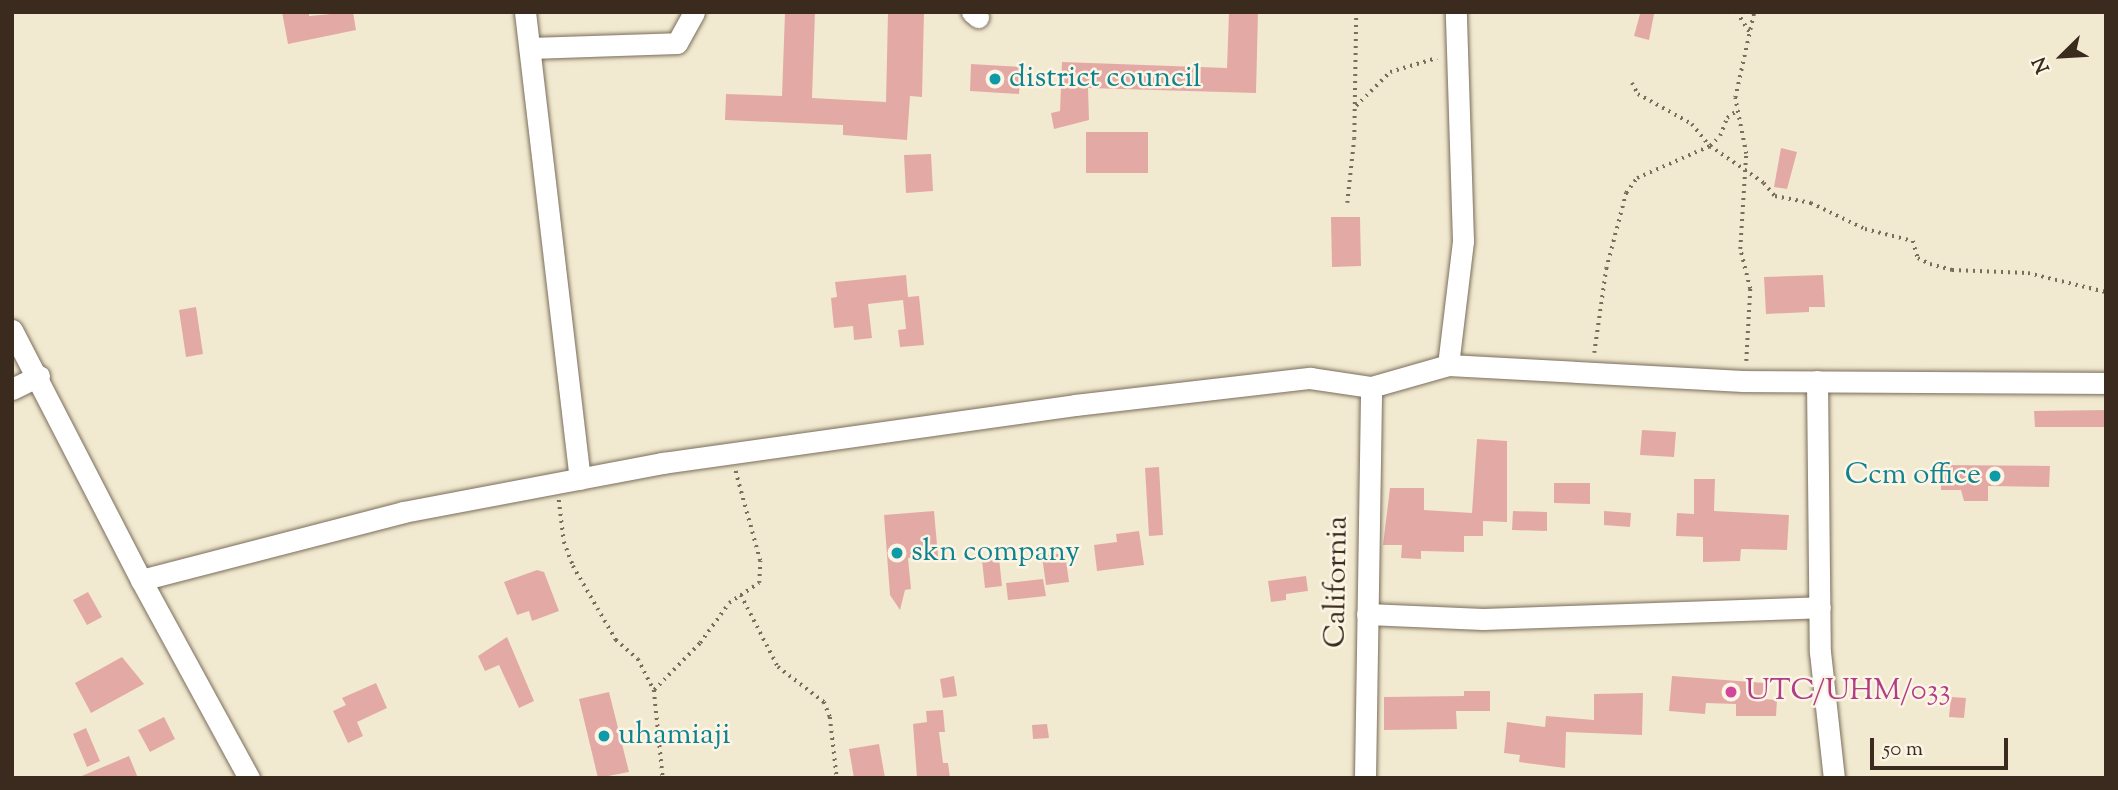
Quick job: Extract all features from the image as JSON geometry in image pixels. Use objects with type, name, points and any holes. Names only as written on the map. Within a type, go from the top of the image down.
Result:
[{"type":"street","points":[[526,12],[580,478]]},
{"type":"street","points":[[530,48],[677,43],[694,12]]},
{"type":"street","points":[[1448,365],[1463,241],[1455,12]]},
{"type":"street","points":[[12,330],[39,376],[141,580],[249,778]]},
{"type":"street","points":[[141,580],[404,512],[580,478],[731,453],[1075,405],[1310,377],[1371,387],[1448,365],[1744,381],[2106,383]]},
{"type":"street","points":[[12,389],[39,376]]},
{"type":"street","points":[[1817,381],[1820,607],[1834,778]]},
{"type":"street","name":"California","points":[[1365,778],[1371,387]]},
{"type":"street","points":[[1367,614],[1483,620],[1820,607]]},
{"type":"path","points":[[1346,203],[1355,108],[1356,12]]},
{"type":"path","points":[[1737,12],[1750,33]]},
{"type":"path","points":[[1744,381],[1750,329],[1750,289],[1740,249],[1745,173],[1735,98],[1754,12]]},
{"type":"path","points":[[1355,108],[1391,72],[1457,53]]},
{"type":"path","points":[[1632,83],[1648,102],[1692,124],[1710,146],[1745,173],[1764,183],[1775,196],[1811,203],[1865,229],[1913,241],[1918,258],[1930,264],[1952,270],[2028,273],[2106,292]]},
{"type":"path","points":[[1591,372],[1606,269],[1626,193],[1637,178],[1710,146],[1720,136],[1727,118],[1738,110]]},
{"type":"path","points":[[654,690],[700,643],[729,603],[759,583],[760,561],[731,453]]},
{"type":"path","points":[[558,483],[564,542],[573,566],[603,620],[617,640],[638,659],[654,690],[663,778]]},
{"type":"path","points":[[741,596],[778,667],[824,702],[830,716],[837,778]]},
{"type":"building","points":[[282,12],[309,12],[309,16],[353,12],[356,30],[288,44]]},
{"type":"building","points":[[785,12],[815,12],[812,98],[886,102],[888,12],[924,12],[922,97],[910,96],[907,140],[843,135],[843,125],[725,120],[726,94],[782,96]]},
{"type":"building","points":[[1229,12],[1258,12],[1256,93],[1088,88],[1089,120],[1054,129],[1051,113],[1060,111],[1062,62],[1227,68]]},
{"type":"building","points":[[1640,14],[1654,14],[1649,40],[1634,36]]},
{"type":"building","name":"district council","points":[[971,64],[1021,67],[1019,94],[970,91]]},
{"type":"building","points":[[1086,132],[1148,132],[1148,173],[1086,173]]},
{"type":"building","points":[[1781,148],[1797,152],[1787,189],[1774,187]]},
{"type":"building","points":[[931,154],[933,191],[906,193],[904,155]]},
{"type":"building","points":[[1331,217],[1360,217],[1361,266],[1332,267]]},
{"type":"building","points":[[906,275],[908,297],[919,296],[924,345],[900,347],[898,330],[906,329],[903,300],[868,304],[872,338],[854,340],[853,326],[834,328],[831,298],[837,297],[835,282]]},
{"type":"building","points":[[1823,275],[1825,307],[1809,307],[1809,312],[1766,314],[1764,277]]},
{"type":"building","points":[[196,307],[203,354],[186,357],[179,310]]},
{"type":"building","points":[[2106,410],[2106,427],[2035,427],[2034,411]]},
{"type":"building","points":[[1642,430],[1676,432],[1674,457],[1640,455]]},
{"type":"building","points":[[1477,439],[1507,441],[1507,522],[1483,521],[1483,536],[1464,536],[1464,552],[1421,551],[1421,559],[1401,558],[1402,545],[1383,545],[1390,488],[1424,488],[1424,510],[1472,513]]},
{"type":"building","name":"Ccm office","points":[[1941,465],[2050,466],[2049,487],[1988,486],[1988,501],[1964,501],[1961,490],[1941,490]]},
{"type":"building","points":[[1159,467],[1163,535],[1149,536],[1145,468]]},
{"type":"building","points":[[1694,479],[1715,479],[1714,511],[1789,515],[1787,550],[1741,549],[1740,561],[1703,562],[1703,537],[1676,536],[1677,513],[1694,514]]},
{"type":"building","points":[[1554,483],[1590,483],[1590,504],[1554,503]]},
{"type":"building","name":"skn company","points":[[934,511],[938,556],[908,558],[911,589],[905,590],[900,610],[890,595],[884,515]]},
{"type":"building","points":[[1513,511],[1547,512],[1547,531],[1512,530]]},
{"type":"building","points":[[1604,511],[1631,513],[1630,527],[1604,525]]},
{"type":"building","points":[[1139,531],[1144,565],[1097,571],[1094,545],[1117,542],[1116,534]]},
{"type":"building","points":[[1065,553],[1069,582],[1046,585],[1042,556]]},
{"type":"building","points":[[999,558],[1002,586],[985,588],[982,560]]},
{"type":"building","points":[[537,570],[544,572],[559,611],[532,621],[529,611],[517,615],[504,582]]},
{"type":"building","points":[[1306,576],[1308,591],[1286,594],[1286,600],[1271,602],[1268,581]]},
{"type":"building","points":[[1043,579],[1046,596],[1008,600],[1006,583]]},
{"type":"building","points":[[88,592],[102,617],[87,625],[73,600]]},
{"type":"building","points":[[507,637],[534,701],[519,708],[499,665],[485,671],[478,656]]},
{"type":"building","points":[[122,657],[144,684],[91,713],[75,683]]},
{"type":"building","points":[[954,676],[957,696],[943,698],[940,679]]},
{"type":"building","points":[[1672,676],[1765,683],[1764,699],[1777,700],[1776,716],[1736,716],[1736,704],[1706,703],[1705,714],[1669,711]]},
{"type":"building","points":[[376,683],[387,708],[357,722],[363,736],[348,743],[333,711],[346,705],[342,698]]},
{"type":"building","points":[[1464,691],[1490,691],[1490,711],[1456,711],[1457,729],[1384,730],[1384,697],[1464,696]]},
{"type":"building","name":"uhamiaji","points":[[609,692],[629,772],[598,778],[579,699]]},
{"type":"building","points":[[1643,693],[1642,735],[1566,732],[1565,768],[1519,762],[1520,755],[1504,753],[1507,722],[1545,727],[1546,716],[1594,720],[1594,694]]},
{"type":"building","points":[[1951,697],[1966,698],[1964,718],[1949,717]]},
{"type":"building","points":[[943,710],[945,732],[939,732],[943,763],[948,763],[950,778],[917,778],[913,724],[927,722],[926,711]]},
{"type":"building","points":[[164,717],[175,739],[150,752],[138,730]]},
{"type":"building","points":[[1047,724],[1049,738],[1033,739],[1032,725]]},
{"type":"building","points":[[86,728],[100,761],[87,767],[73,734]]},
{"type":"building","points":[[879,744],[885,778],[854,778],[849,749]]},
{"type":"building","points":[[129,756],[138,778],[77,778]]},
{"type":"place","name":"district council","points":[[995,79]]},
{"type":"place","name":"Ccm office","points":[[1995,476]]},
{"type":"place","name":"skn company","points":[[897,553]]},
{"type":"place","name":"UTC/UHM/033","points":[[1731,692]]},
{"type":"place","name":"uhamiaji","points":[[604,736]]}]
